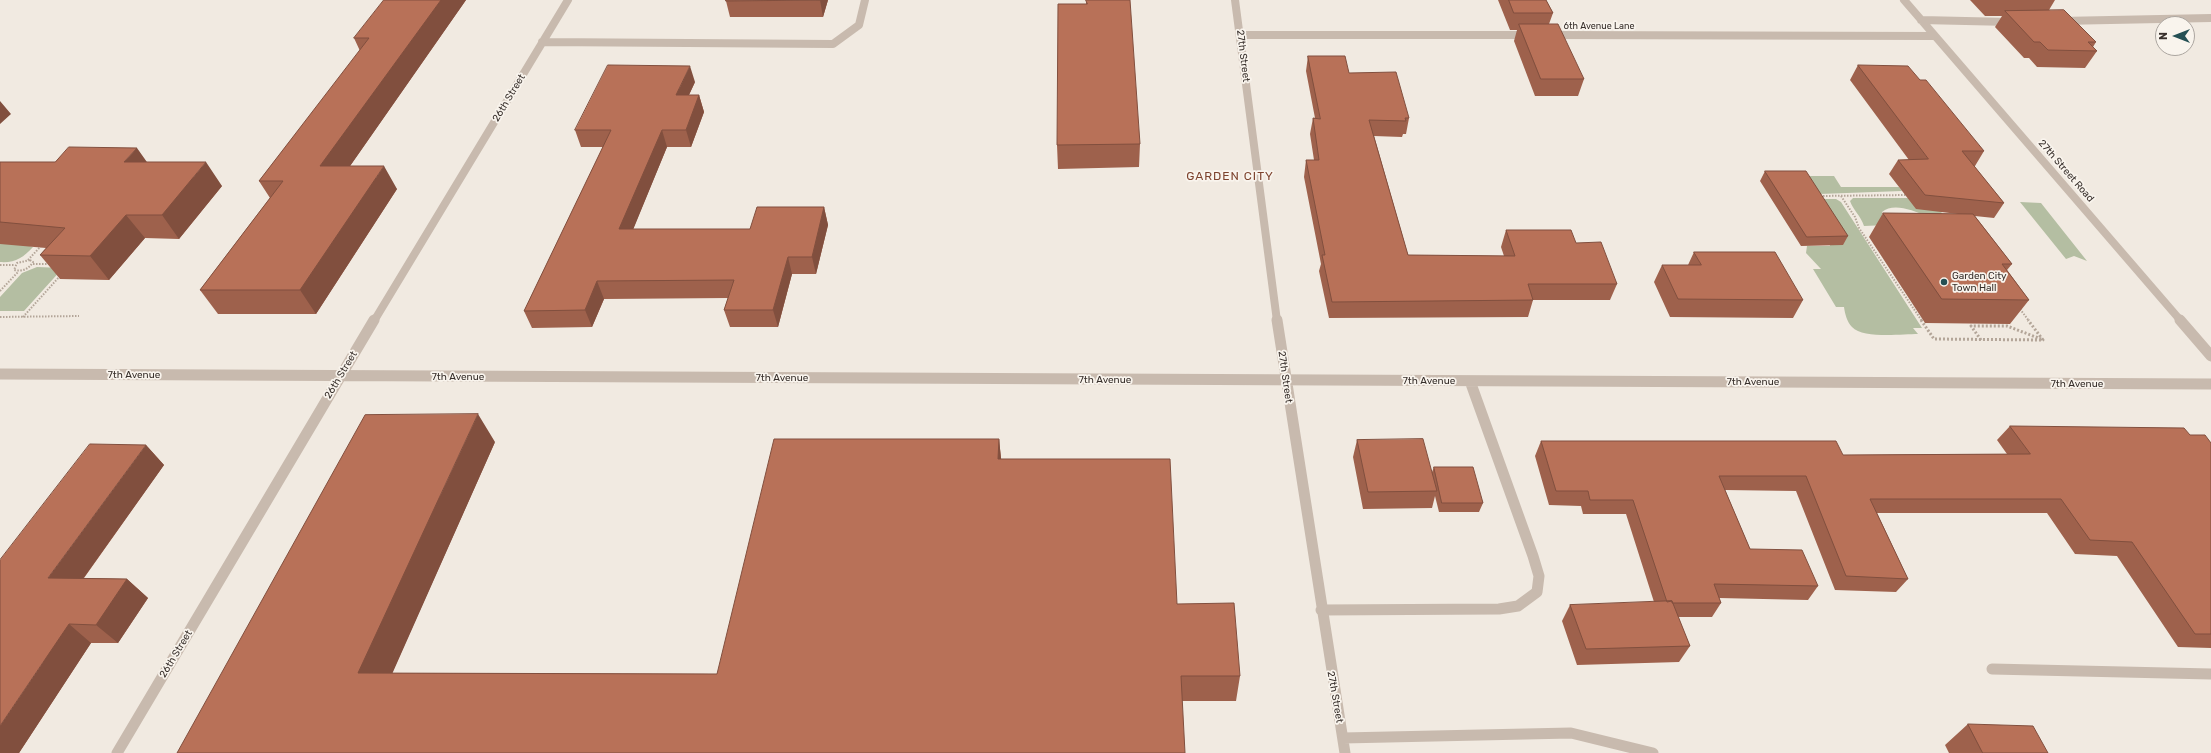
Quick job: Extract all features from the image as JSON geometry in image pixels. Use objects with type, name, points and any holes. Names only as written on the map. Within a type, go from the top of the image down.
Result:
[{"type":"street","name":"26th Street","points":[[117,753],[340,376],[568,0]]},
{"type":"street","points":[[542,42],[833,44],[859,25],[865,0]]},
{"type":"street","name":"27th Street","points":[[1235,0],[1285,380],[1345,753]]},
{"type":"street","name":"27th Street Road","points":[[1904,0],[2211,356]]},
{"type":"street","points":[[2052,21],[2211,18]]},
{"type":"street","points":[[1920,20],[2020,22]]},
{"type":"street","name":"6th Avenue Lane","points":[[1240,35],[1934,36]]},
{"type":"street","name":"7th Avenue","points":[[0,374],[2211,384]]},
{"type":"street","points":[[1321,610],[1499,609],[1518,606],[1537,592],[1539,576],[1533,556],[1470,381]]},
{"type":"street","points":[[1992,669],[2211,674]]},
{"type":"street","points":[[1343,738],[1571,733],[1652,753]]},
{"type":"path","points":[[1816,196],[1910,195]]},
{"type":"path","points":[[1841,196],[1856,217],[1860,228],[1934,339],[2043,340]]},
{"type":"path","points":[[0,265],[15,265],[28,260],[43,244]]},
{"type":"path","points":[[28,260],[32,261],[33,264]]},
{"type":"path","points":[[0,291],[18,271],[26,269],[33,264],[55,264]]},
{"type":"path","points":[[15,265],[13,268],[18,271]]},
{"type":"path","points":[[23,317],[65,270]]},
{"type":"path","points":[[2016,305],[2043,340]]},
{"type":"path","points":[[0,317],[79,316]]},
{"type":"path","points":[[1980,340],[1971,326],[2007,326],[2043,340]]},
{"type":"green space","points":[[1808,176],[1834,176],[1841,187],[1899,187],[1902,191],[1819,194]]},
{"type":"green space","points":[[1853,198],[1931,198],[1955,231],[1919,213],[1908,209],[1898,208],[1889,208],[1882,212],[1882,219],[1887,225],[1864,226],[1850,201]]},
{"type":"green space","points":[[1822,199],[1836,199],[1841,202],[1922,328],[1913,328],[1918,334],[1893,335],[1873,334],[1857,331],[1849,323],[1844,307],[1836,307],[1813,269],[1821,269],[1806,253],[1807,246],[1830,246]]},
{"type":"green space","points":[[2020,202],[2041,203],[2087,261],[2074,256],[2066,259]]},
{"type":"green space","points":[[0,238],[33,247],[26,254],[14,261],[0,262]]},
{"type":"green space","points":[[37,267],[63,268],[24,311],[0,311],[0,297],[22,273]]},
{"type":"building","points":[[384,0],[441,0],[320,166],[384,166],[300,290],[200,290],[283,181],[259,181],[369,38],[354,38]]},
{"type":"building","points":[[726,0],[820,0],[726,1]]},
{"type":"building","points":[[1086,0],[1130,0],[1140,144],[1057,145],[1058,4],[1087,4]]},
{"type":"building","points":[[1509,0],[1546,0],[1553,13],[1514,13]]},
{"type":"building","points":[[2064,10],[2096,42],[2088,42],[2097,51],[2048,50],[2040,42],[2034,42],[2005,11]]},
{"type":"building","points":[[1519,24],[1558,24],[1584,79],[1541,79]]},
{"type":"building","points":[[1308,56],[1345,56],[1349,73],[1396,72],[1409,118],[1405,118],[1406,121],[1369,120],[1408,255],[1515,256],[1506,230],[1571,230],[1576,243],[1601,242],[1617,284],[1528,284],[1533,300],[1332,302],[1322,255],[1325,255],[1306,160],[1319,160],[1313,118],[1320,119]]},
{"type":"building","points":[[608,65],[690,66],[676,95],[699,95],[686,130],[662,130],[619,229],[750,229],[757,207],[824,207],[812,257],[788,257],[773,310],[724,310],[734,280],[597,281],[585,310],[524,311],[611,130],[575,130]]},
{"type":"building","points":[[1858,65],[1908,66],[1920,80],[1926,80],[1984,151],[1962,151],[2004,203],[1925,195],[1898,160],[1928,159]]},
{"type":"building","points":[[69,147],[137,148],[124,162],[206,162],[162,215],[126,215],[90,256],[40,255],[65,228],[0,222],[0,162],[55,162]]},
{"type":"building","points":[[1765,171],[1806,171],[1848,236],[1807,237]]},
{"type":"building","points":[[1883,213],[1973,214],[2012,264],[2002,264],[2029,300],[1942,299]]},
{"type":"building","points":[[1694,252],[1775,252],[1803,300],[1678,299],[1662,265],[1701,265]]},
{"type":"building","points":[[478,414],[358,673],[717,674],[774,439],[999,439],[998,459],[1170,459],[1177,604],[1234,603],[1240,676],[1181,676],[1185,753],[177,753],[365,415]]},
{"type":"building","points":[[2010,426],[2184,428],[2190,435],[2205,435],[2211,443],[2211,634],[2195,634],[2132,542],[2090,540],[2061,499],[1870,499],[1908,579],[1846,576],[1806,476],[1719,476],[1750,549],[1802,550],[1818,586],[1714,584],[1721,603],[1667,602],[1633,500],[1590,500],[1588,491],[1556,491],[1541,441],[1836,441],[1843,455],[2030,454]]},
{"type":"building","points":[[1423,439],[1437,491],[1368,492],[1357,440]]},
{"type":"building","points":[[90,444],[146,445],[48,578],[127,579],[96,625],[69,624],[0,726],[0,560]]},
{"type":"building","points":[[1434,467],[1473,467],[1483,503],[1442,503]]},
{"type":"building","points":[[1672,601],[1690,646],[1586,649],[1570,605]]},
{"type":"building","points":[[1968,724],[2033,726],[2048,753],[1983,753]]},
{"type":"place","name":"Garden City Town Hall","points":[[1944,282]]},
{"type":"district","name":"GARDEN CITY","points":[[1230,177]]}]
